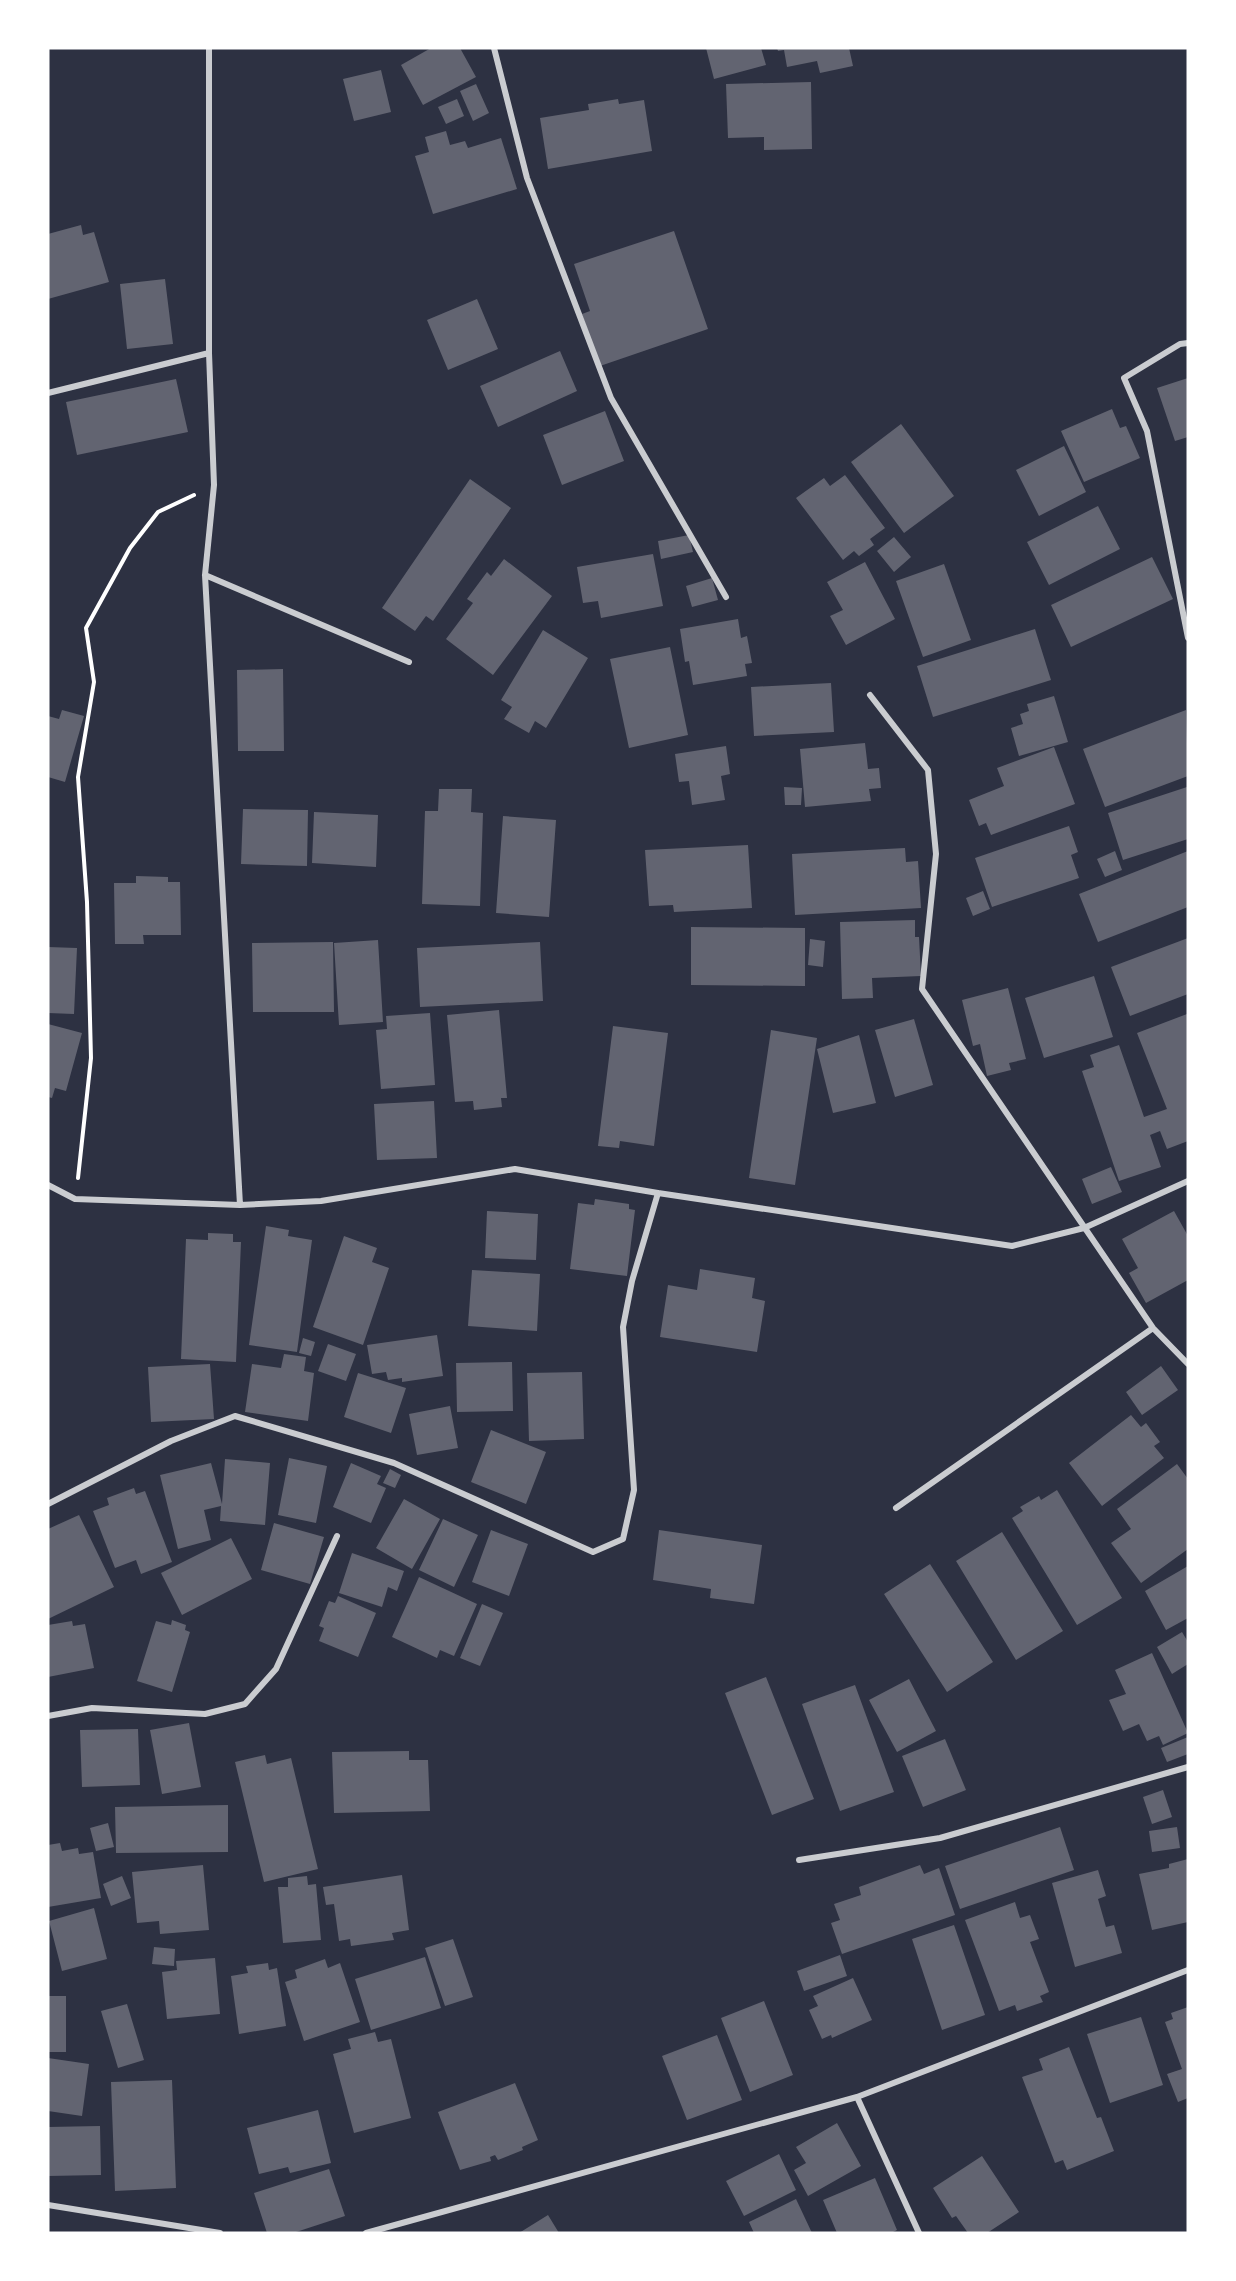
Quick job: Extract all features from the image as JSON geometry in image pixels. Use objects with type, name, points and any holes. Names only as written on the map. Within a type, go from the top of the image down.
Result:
[{"type":"street","points":[[209,48],[209,353],[214,485],[205,575],[240,1205]]},
{"type":"street","points":[[494,48],[527,178],[611,398],[726,597]]},
{"type":"street","points":[[1188,343],[1180,344],[1124,378],[1147,431],[1188,638]]},
{"type":"street","points":[[48,393],[209,353]]},
{"type":"street","points":[[205,575],[409,662]]},
{"type":"street","points":[[870,695],[928,770],[936,854],[922,989],[1154,1328],[1188,1364]]},
{"type":"street","points":[[48,1185],[75,1199],[240,1205],[321,1201],[515,1169],[658,1193],[1012,1246],[1084,1228],[1188,1181]]},
{"type":"street","points":[[48,1504],[171,1441],[235,1416],[394,1463],[592,1552],[623,1539],[634,1490],[623,1327],[632,1281],[658,1193]]},
{"type":"street","points":[[896,1508],[1154,1328]]},
{"type":"street","points":[[48,1716],[92,1708],[205,1714],[245,1704],[276,1669],[337,1536]]},
{"type":"street","points":[[799,1860],[939,1838],[1188,1767]]},
{"type":"street","points":[[366,2233],[857,2097],[1188,1970]]},
{"type":"street","points":[[857,2097],[919,2233]]},
{"type":"street","points":[[48,2205],[220,2233]]},
{"type":"path","points":[[75,1199],[91,1058],[87,902],[78,777],[94,682],[86,628],[130,548],[158,512],[214,485]]},
{"type":"building","points":[[431,48],[460,48],[476,77],[423,105],[401,65]]},
{"type":"building","points":[[706,48],[761,48],[766,65],[714,79]]},
{"type":"building","points":[[777,48],[849,48],[853,66],[820,73],[817,61],[787,67],[784,50],[778,51]]},
{"type":"building","points":[[381,70],[391,112],[354,121],[343,79]]},
{"type":"building","points":[[811,82],[812,149],[764,150],[764,137],[728,138],[726,84]]},
{"type":"building","points":[[476,84],[489,113],[473,121],[460,91]]},
{"type":"building","points":[[457,99],[464,116],[446,124],[438,107]]},
{"type":"building","points":[[618,99],[619,104],[644,100],[652,151],[548,169],[540,118],[589,110],[588,104]]},
{"type":"building","points":[[446,131],[450,145],[465,141],[468,148],[501,138],[517,189],[433,214],[415,156],[429,152],[425,137]]},
{"type":"building","points":[[81,225],[83,235],[94,232],[109,282],[48,299],[48,234]]},
{"type":"building","points":[[674,231],[708,329],[600,366],[582,314],[590,311],[574,264]]},
{"type":"building","points":[[165,279],[173,344],[127,349],[120,284]]},
{"type":"building","points":[[477,299],[498,349],[448,370],[427,320]]},
{"type":"building","points":[[560,351],[577,391],[498,427],[480,386]]},
{"type":"building","points":[[1188,378],[1188,437],[1175,441],[1157,388]]},
{"type":"building","points":[[176,379],[188,432],[77,455],[66,402]]},
{"type":"building","points":[[1112,409],[1120,428],[1126,426],[1140,458],[1084,482],[1061,431]]},
{"type":"building","points":[[605,411],[624,461],[562,485],[543,435]]},
{"type":"building","points":[[901,424],[954,496],[904,533],[851,462]]},
{"type":"building","points":[[1064,446],[1086,492],[1039,516],[1016,470]]},
{"type":"building","points":[[845,475],[885,528],[870,539],[874,545],[859,556],[854,551],[843,560],[796,498],[824,478],[830,486]]},
{"type":"building","points":[[470,479],[511,508],[433,621],[426,616],[415,631],[382,608]]},
{"type":"building","points":[[1098,506],[1120,549],[1049,585],[1027,542]]},
{"type":"building","points":[[689,535],[693,552],[661,559],[658,541]]},
{"type":"building","points":[[894,537],[911,557],[894,572],[877,551]]},
{"type":"building","points":[[653,554],[663,606],[601,618],[598,601],[583,603],[577,567]]},
{"type":"building","points":[[1152,557],[1173,599],[1071,647],[1051,605]]},
{"type":"building","points":[[504,559],[552,596],[493,675],[446,639],[473,603],[467,599],[487,572],[491,576]]},
{"type":"building","points":[[865,562],[895,619],[846,645],[830,616],[843,610],[827,582]]},
{"type":"building","points":[[944,564],[971,640],[923,657],[896,581]]},
{"type":"building","points":[[712,578],[718,600],[692,607],[686,586]]},
{"type":"building","points":[[738,619],[741,638],[747,636],[752,663],[745,664],[747,676],[693,685],[689,661],[685,662],[680,629]]},
{"type":"building","points":[[1035,629],[1051,680],[933,717],[917,666]]},
{"type":"building","points":[[543,630],[588,658],[546,728],[535,721],[529,733],[504,719],[512,707],[501,700]]},
{"type":"building","points":[[670,647],[688,735],[629,748],[610,659]]},
{"type":"building","points":[[283,669],[284,751],[238,751],[237,670]]},
{"type":"building","points":[[831,683],[834,732],[754,736],[751,687]]},
{"type":"building","points":[[1054,696],[1068,742],[1019,756],[1011,728],[1023,724],[1020,714],[1029,711],[1027,704]]},
{"type":"building","points":[[62,710],[84,716],[65,782],[48,777],[48,716],[59,719]]},
{"type":"building","points":[[1186,710],[1188,776],[1105,807],[1083,749]]},
{"type":"building","points":[[865,743],[868,769],[879,768],[881,788],[869,789],[871,801],[805,807],[800,749]]},
{"type":"building","points":[[726,746],[730,774],[721,776],[725,800],[692,805],[689,781],[679,782],[675,754]]},
{"type":"building","points":[[1054,747],[1075,804],[991,835],[986,823],[979,826],[969,800],[1004,786],[997,768]]},
{"type":"building","points":[[784,787],[802,788],[801,805],[785,805]]},
{"type":"building","points":[[1187,787],[1188,839],[1123,860],[1108,813]]},
{"type":"building","points":[[439,789],[472,789],[471,812],[483,813],[480,906],[422,904],[425,811],[438,811]]},
{"type":"building","points":[[243,809],[308,810],[307,866],[241,864]]},
{"type":"building","points":[[314,812],[378,815],[376,867],[312,863]]},
{"type":"building","points":[[503,816],[556,820],[549,917],[496,913]]},
{"type":"building","points":[[1069,826],[1078,852],[1071,855],[1079,878],[992,907],[975,858]]},
{"type":"building","points":[[748,845],[752,908],[674,912],[673,905],[649,906],[645,850]]},
{"type":"building","points":[[905,848],[906,862],[918,861],[921,908],[795,915],[792,854]]},
{"type":"building","points":[[1115,851],[1122,870],[1105,877],[1097,859]]},
{"type":"building","points":[[1188,851],[1188,907],[1098,942],[1079,894]]},
{"type":"building","points":[[136,876],[168,877],[168,882],[180,882],[181,935],[143,935],[144,944],[115,944],[114,883],[136,883]]},
{"type":"building","points":[[983,891],[990,909],[973,916],[966,898]]},
{"type":"building","points":[[915,920],[915,937],[919,937],[921,976],[872,978],[873,998],[842,999],[840,922]]},
{"type":"building","points":[[691,927],[805,928],[805,986],[691,985]]},
{"type":"building","points":[[1188,938],[1188,994],[1130,1016],[1111,967]]},
{"type":"building","points":[[810,939],[825,941],[823,967],[808,965]]},
{"type":"building","points":[[378,940],[383,1022],[339,1025],[334,943]]},
{"type":"building","points":[[333,942],[334,1012],[253,1012],[252,943]]},
{"type":"building","points":[[540,942],[543,1001],[420,1007],[417,948]]},
{"type":"building","points":[[48,947],[77,948],[74,1014],[48,1013]]},
{"type":"building","points":[[1094,976],[1113,1037],[1044,1058],[1025,998]]},
{"type":"building","points":[[1008,988],[1026,1059],[1009,1063],[1011,1070],[987,1076],[980,1044],[973,1046],[962,1000]]},
{"type":"building","points":[[499,1010],[507,1098],[501,1098],[502,1107],[474,1110],[473,1101],[455,1102],[447,1015]]},
{"type":"building","points":[[430,1013],[435,1085],[381,1089],[376,1030],[387,1029],[386,1016]]},
{"type":"building","points":[[1187,1014],[1188,1141],[1167,1149],[1160,1131],[1150,1135],[1161,1167],[1119,1181],[1082,1071],[1094,1067],[1090,1055],[1119,1045],[1144,1117],[1167,1109],[1137,1033]]},
{"type":"building","points":[[914,1019],[933,1085],[895,1097],[875,1030]]},
{"type":"building","points":[[48,1024],[82,1033],[66,1091],[55,1088],[52,1098],[48,1097]]},
{"type":"building","points":[[613,1026],[668,1033],[654,1146],[620,1141],[619,1148],[598,1146]]},
{"type":"building","points":[[771,1030],[817,1038],[795,1185],[749,1178]]},
{"type":"building","points":[[859,1035],[876,1103],[833,1113],[817,1049]]},
{"type":"building","points":[[434,1101],[437,1158],[377,1160],[374,1104]]},
{"type":"building","points":[[1111,1167],[1122,1192],[1092,1204],[1082,1179]]},
{"type":"building","points":[[595,1199],[629,1204],[629,1209],[635,1210],[627,1276],[570,1269],[578,1203],[594,1205]]},
{"type":"building","points":[[487,1211],[538,1214],[536,1260],[485,1258]]},
{"type":"building","points":[[1174,1211],[1188,1236],[1188,1280],[1146,1303],[1129,1273],[1138,1268],[1122,1239]]},
{"type":"building","points":[[266,1226],[289,1230],[288,1236],[312,1240],[297,1352],[249,1345]]},
{"type":"building","points":[[208,1233],[233,1234],[233,1242],[241,1242],[236,1362],[181,1359],[186,1239],[208,1240]]},
{"type":"building","points":[[344,1236],[377,1248],[372,1262],[389,1268],[363,1345],[313,1327]]},
{"type":"building","points":[[700,1269],[755,1278],[752,1298],[765,1301],[757,1352],[660,1337],[668,1285],[697,1290]]},
{"type":"building","points":[[472,1270],[540,1274],[537,1331],[468,1326]]},
{"type":"building","points":[[437,1335],[443,1376],[402,1382],[402,1378],[388,1380],[386,1372],[372,1374],[367,1345]]},
{"type":"building","points":[[303,1338],[315,1342],[311,1356],[299,1353]]},
{"type":"building","points":[[328,1344],[356,1354],[346,1381],[318,1371]]},
{"type":"building","points":[[284,1354],[306,1357],[304,1371],[314,1373],[308,1421],[245,1412],[252,1364],[281,1368]]},
{"type":"building","points":[[512,1362],[513,1411],[457,1412],[456,1363]]},
{"type":"building","points":[[210,1364],[214,1419],[151,1422],[148,1367]]},
{"type":"building","points":[[1161,1366],[1178,1390],[1142,1415],[1126,1392]]},
{"type":"building","points":[[582,1372],[584,1439],[529,1441],[527,1373]]},
{"type":"building","points":[[358,1373],[406,1388],[391,1433],[344,1417]]},
{"type":"building","points":[[450,1406],[458,1448],[417,1455],[409,1414]]},
{"type":"building","points":[[1131,1415],[1141,1427],[1146,1423],[1160,1442],[1154,1446],[1164,1458],[1102,1506],[1069,1463]]},
{"type":"building","points":[[491,1430],[546,1452],[526,1504],[471,1482]]},
{"type":"building","points":[[289,1458],[327,1466],[316,1523],[278,1515]]},
{"type":"building","points":[[225,1459],[270,1463],[265,1525],[220,1521],[221,1506],[204,1510],[211,1540],[178,1549],[160,1475],[211,1463],[222,1504]]},
{"type":"building","points":[[351,1463],[381,1476],[377,1484],[386,1488],[371,1523],[333,1507]]},
{"type":"building","points":[[1177,1464],[1188,1479],[1188,1549],[1141,1583],[1111,1543],[1131,1529],[1117,1509]]},
{"type":"building","points":[[390,1469],[401,1475],[395,1488],[383,1483]]},
{"type":"building","points":[[134,1488],[136,1494],[145,1491],[172,1562],[141,1574],[136,1560],[115,1568],[93,1511],[109,1505],[107,1498]]},
{"type":"building","points":[[1057,1490],[1122,1598],[1077,1625],[1012,1518],[1023,1511],[1020,1507],[1039,1496],[1041,1500]]},
{"type":"building","points":[[404,1499],[440,1519],[412,1569],[376,1548]]},
{"type":"building","points":[[79,1515],[114,1587],[48,1619],[48,1529]]},
{"type":"building","points":[[443,1519],[478,1535],[454,1587],[419,1570]]},
{"type":"building","points":[[274,1523],[324,1537],[310,1584],[261,1570]]},
{"type":"building","points":[[491,1530],[528,1544],[509,1596],[472,1582]]},
{"type":"building","points":[[659,1530],[762,1545],[754,1604],[710,1598],[711,1589],[653,1580]]},
{"type":"building","points":[[1002,1532],[1063,1631],[1016,1660],[956,1561]]},
{"type":"building","points":[[231,1538],[252,1579],[182,1615],[161,1573]]},
{"type":"building","points":[[352,1553],[404,1571],[397,1591],[388,1587],[382,1607],[339,1593]]},
{"type":"building","points":[[930,1564],[993,1662],[947,1692],[884,1594]]},
{"type":"building","points":[[1188,1566],[1188,1618],[1166,1630],[1145,1591]]},
{"type":"building","points":[[419,1577],[477,1604],[454,1656],[440,1650],[437,1658],[392,1637]]},
{"type":"building","points":[[338,1596],[376,1613],[358,1657],[319,1641],[324,1628],[319,1626],[329,1601],[335,1603]]},
{"type":"building","points":[[482,1604],[503,1613],[480,1666],[460,1658]]},
{"type":"building","points":[[172,1620],[186,1625],[185,1630],[190,1632],[172,1692],[137,1681],[156,1621],[171,1625]]},
{"type":"building","points":[[72,1621],[73,1626],[85,1624],[94,1668],[48,1677],[48,1625]]},
{"type":"building","points":[[1182,1632],[1188,1642],[1188,1664],[1172,1674],[1157,1647]]},
{"type":"building","points":[[1152,1653],[1188,1733],[1163,1745],[1159,1736],[1147,1741],[1139,1724],[1123,1731],[1109,1700],[1126,1694],[1115,1670]]},
{"type":"building","points":[[766,1677],[814,1799],[772,1815],[725,1693]]},
{"type":"building","points":[[909,1679],[936,1731],[897,1752],[869,1700]]},
{"type":"building","points":[[855,1685],[894,1792],[840,1811],[802,1704]]},
{"type":"building","points":[[189,1723],[201,1787],[162,1794],[150,1730]]},
{"type":"building","points":[[138,1729],[140,1785],[82,1787],[80,1730]]},
{"type":"building","points":[[1188,1737],[1188,1754],[1167,1762],[1161,1748]]},
{"type":"building","points":[[945,1739],[966,1790],[923,1807],[902,1756]]},
{"type":"building","points":[[409,1751],[409,1760],[428,1760],[430,1811],[334,1813],[332,1752]]},
{"type":"building","points":[[265,1755],[267,1764],[291,1758],[318,1869],[264,1882],[235,1762]]},
{"type":"building","points":[[1163,1790],[1172,1817],[1152,1824],[1143,1797]]},
{"type":"building","points":[[228,1805],[228,1852],[116,1853],[115,1807]]},
{"type":"building","points":[[108,1823],[114,1847],[96,1851],[90,1828]]},
{"type":"building","points":[[1060,1827],[1074,1870],[960,1909],[945,1866]]},
{"type":"building","points":[[1177,1827],[1180,1848],[1152,1852],[1149,1831]]},
{"type":"building","points":[[60,1843],[62,1851],[78,1848],[79,1854],[93,1852],[101,1898],[48,1907],[48,1845]]},
{"type":"building","points":[[1188,1859],[1188,1922],[1152,1930],[1139,1874],[1169,1868],[1169,1864]]},
{"type":"building","points":[[203,1865],[209,1930],[160,1934],[159,1921],[137,1923],[132,1872]]},
{"type":"building","points":[[920,1865],[924,1874],[939,1868],[955,1915],[842,1954],[831,1923],[840,1920],[834,1904],[861,1895],[859,1887]]},
{"type":"building","points":[[1098,1870],[1106,1896],[1098,1899],[1106,1927],[1114,1925],[1122,1953],[1075,1967],[1052,1883]]},
{"type":"building","points":[[402,1875],[409,1930],[392,1933],[394,1940],[351,1946],[350,1939],[339,1941],[334,1904],[326,1905],[323,1887]]},
{"type":"building","points":[[122,1876],[131,1898],[111,1906],[103,1884]]},
{"type":"building","points":[[307,1876],[308,1885],[316,1884],[321,1940],[283,1943],[278,1887],[288,1887],[288,1878]]},
{"type":"building","points":[[1015,1902],[1020,1918],[1030,1915],[1039,1939],[1030,1942],[1049,1992],[1040,1996],[1043,2002],[1017,2011],[1015,2005],[999,2011],[965,1920]]},
{"type":"building","points":[[94,1908],[107,1959],[62,1971],[49,1921]]},
{"type":"building","points":[[954,1925],[985,2015],[942,2030],[912,1939]]},
{"type":"building","points":[[453,1939],[473,1997],[445,2006],[425,1948]]},
{"type":"building","points":[[154,1947],[175,1949],[174,1966],[152,1964]]},
{"type":"building","points":[[840,1955],[847,1976],[804,1991],[797,1971]]},
{"type":"building","points":[[425,1957],[441,2008],[371,2030],[355,1979]]},
{"type":"building","points":[[215,1958],[220,2014],[167,2019],[162,1972],[177,1970],[176,1961]]},
{"type":"building","points":[[325,1959],[328,1968],[340,1963],[360,2022],[304,2041],[285,1982],[297,1978],[295,1970]]},
{"type":"building","points":[[268,1963],[269,1970],[277,1968],[286,2026],[239,2034],[231,1976],[248,1973],[246,1966]]},
{"type":"building","points":[[853,1978],[872,2020],[832,2038],[831,2035],[822,2039],[809,2010],[818,2006],[813,1996]]},
{"type":"building","points":[[48,1996],[66,1996],[66,2052],[48,2052]]},
{"type":"building","points":[[764,2001],[793,2075],[750,2092],[721,2018]]},
{"type":"building","points":[[127,2004],[144,2060],[118,2068],[101,2011]]},
{"type":"building","points":[[1188,2007],[1188,2098],[1178,2102],[1167,2074],[1182,2069],[1165,2022],[1173,2019],[1171,2013]]},
{"type":"building","points":[[1141,2017],[1163,2085],[1110,2103],[1087,2034]]},
{"type":"building","points":[[375,2032],[378,2042],[391,2039],[411,2118],[354,2133],[333,2054],[351,2049],[348,2039]]},
{"type":"building","points":[[717,2035],[742,2100],[687,2120],[662,2056]]},
{"type":"building","points":[[1069,2047],[1097,2118],[1101,2117],[1114,2151],[1067,2170],[1063,2160],[1055,2163],[1022,2077],[1043,2070],[1039,2059]]},
{"type":"building","points":[[48,2058],[89,2064],[82,2116],[48,2111]]},
{"type":"building","points":[[172,2080],[176,2188],[115,2191],[111,2082]]},
{"type":"building","points":[[515,2083],[538,2140],[522,2147],[523,2150],[498,2160],[495,2155],[490,2157],[491,2161],[460,2170],[438,2112]]},
{"type":"building","points":[[318,2110],[331,2163],[290,2173],[288,2167],[259,2174],[247,2128]]},
{"type":"building","points":[[837,2123],[861,2166],[808,2196],[794,2170],[806,2163],[796,2147]]},
{"type":"building","points":[[100,2126],[101,2175],[48,2176],[48,2127]]},
{"type":"building","points":[[779,2154],[796,2190],[744,2216],[726,2181]]},
{"type":"building","points":[[982,2156],[1019,2212],[987,2233],[968,2233],[956,2216],[952,2218],[933,2188]]},
{"type":"building","points":[[329,2169],[345,2216],[293,2233],[267,2233],[254,2193]]},
{"type":"building","points":[[875,2178],[897,2230],[891,2233],[837,2233],[823,2200]]},
{"type":"building","points":[[796,2199],[812,2233],[754,2233],[749,2222]]},
{"type":"building","points":[[548,2215],[559,2233],[519,2233]]}]
